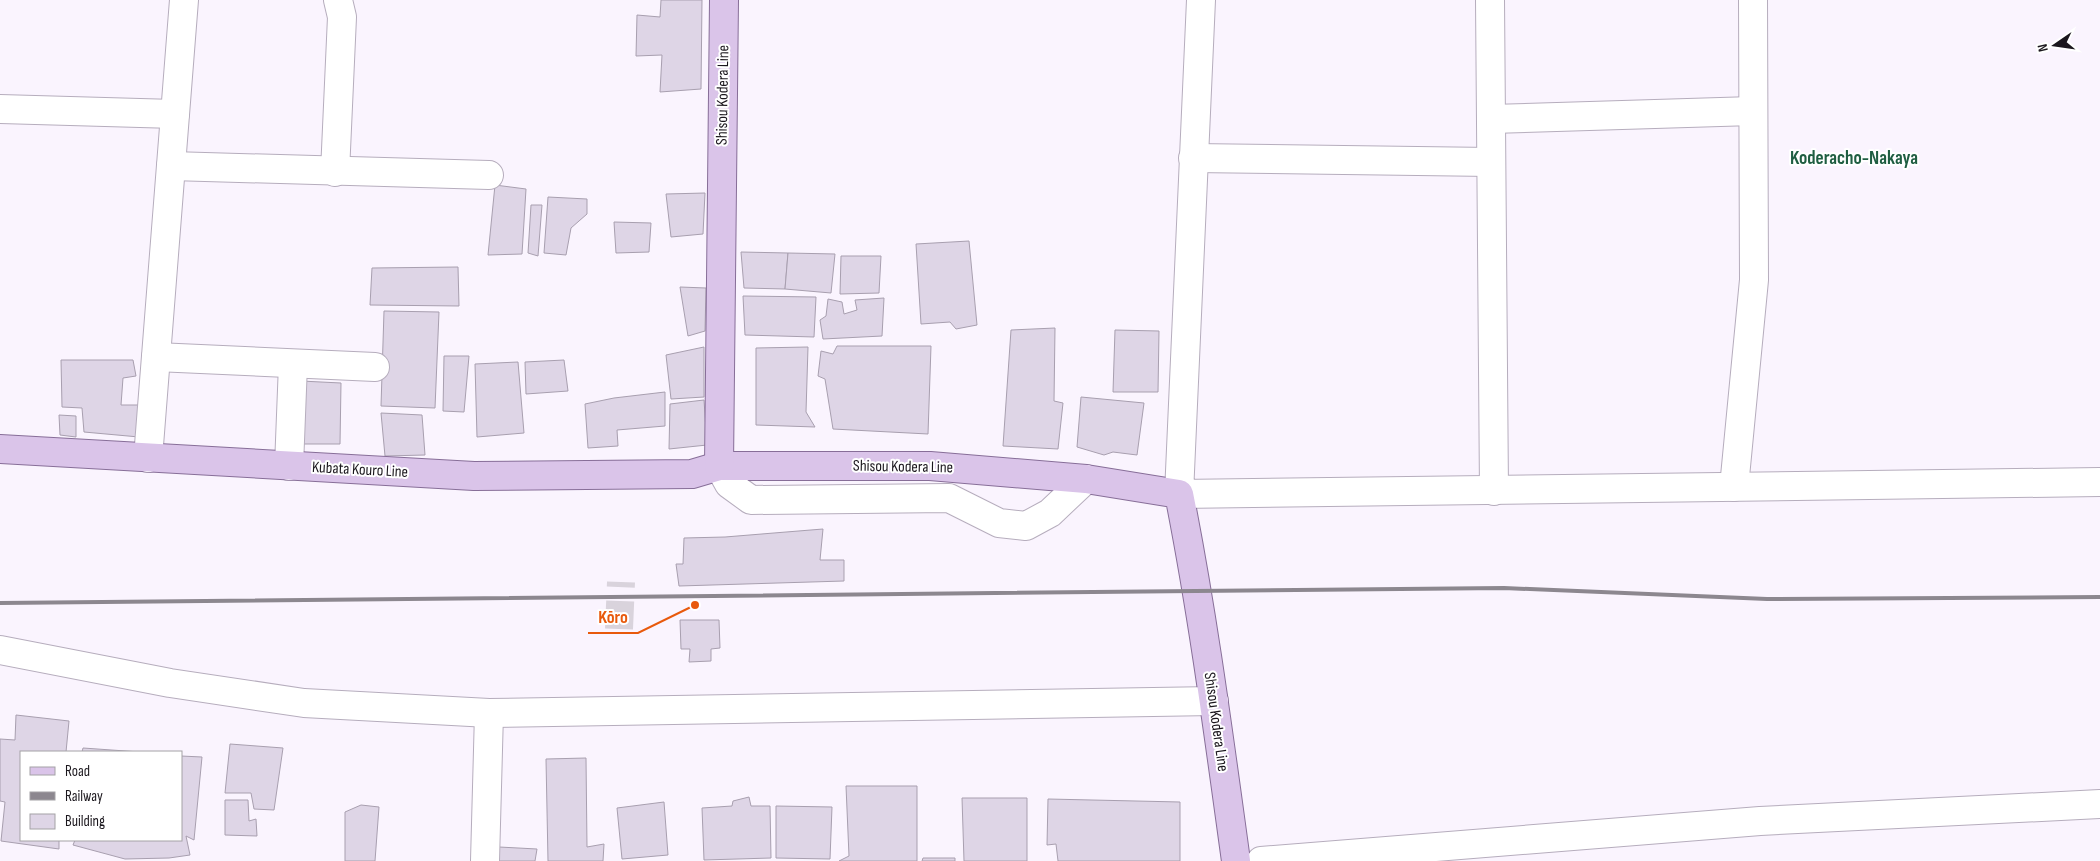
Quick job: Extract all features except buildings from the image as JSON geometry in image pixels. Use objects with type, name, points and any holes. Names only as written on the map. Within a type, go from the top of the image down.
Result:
[{"type":"main road","name":"Shisou Kodera Line","points":[[724,0],[719,466],[930,466],[1086,479],[1179,494],[1199,592],[1199,610],[1214,701],[1236,861]]},
{"type":"main road","name":"Kubata Kouro Line","points":[[0,449],[474,476],[692,474],[719,466]]},
{"type":"street","points":[[148,458],[184,0]]},
{"type":"street","points":[[335,172],[342,17],[338,0]]},
{"type":"street","points":[[1201,0],[1179,494],[2100,482]]},
{"type":"street","points":[[1490,0],[1494,491]]},
{"type":"street","points":[[1734,487],[1754,280],[1753,0]]},
{"type":"street","points":[[0,109],[175,114]]},
{"type":"street","points":[[1491,120],[1753,111]]},
{"type":"street","points":[[1193,158],[1491,162]]},
{"type":"street","points":[[171,166],[490,175]]},
{"type":"street","points":[[156,357],[376,367]]},
{"type":"street","points":[[289,466],[294,364]]},
{"type":"street","points":[[719,466],[729,484],[751,500],[950,498],[999,523],[1026,526],[1050,514],[1086,479]]},
{"type":"street","points":[[0,650],[170,683],[304,702],[489,713],[1214,701]]},
{"type":"street","points":[[485,861],[489,713]]},
{"type":"street","points":[[1261,861],[1760,821],[2100,804]]},
{"type":"tunnel","points":[[619,629],[621,582]]},
{"type":"railway","points":[[0,603],[1504,588],[1767,599],[2100,597]]},
{"type":"place","name":"Kōro","points":[[695,605]]},
{"type":"district","name":"Koderacho-Nakaya","points":[[1854,158]]}]
